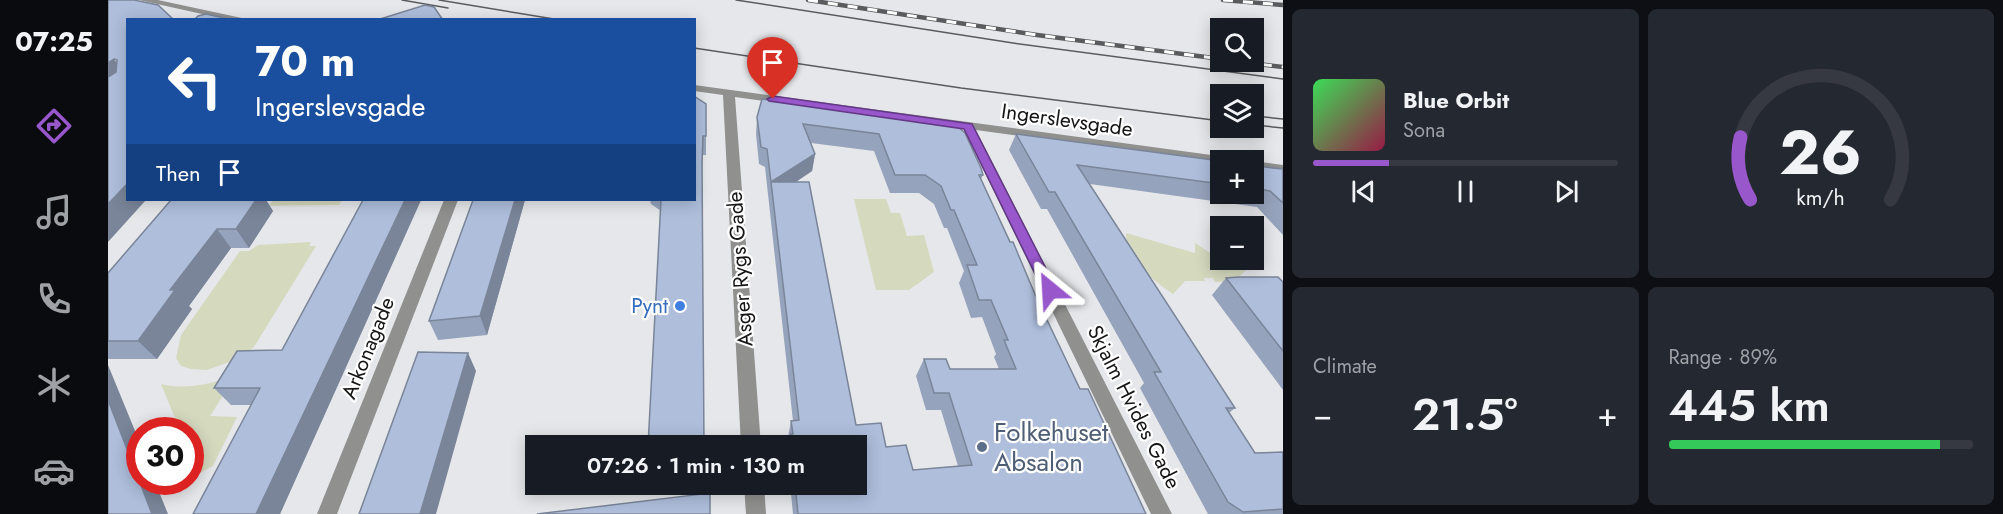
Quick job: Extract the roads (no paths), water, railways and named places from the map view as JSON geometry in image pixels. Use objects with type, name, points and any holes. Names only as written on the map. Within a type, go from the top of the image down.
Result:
[{"type":"street","points":[[144,0],[236,18]]},
{"type":"street","points":[[205,18],[212,13]]},
{"type":"street","name":"Ingerslevsgade","points":[[696,88],[1210,159]]},
{"type":"street","name":"Asger Rygs Gade","points":[[729,93],[751,435]]},
{"type":"street","name":"Skjalm Hvides Gade","points":[[968,127],[1162,514]]},
{"type":"street","points":[[1264,166],[1283,169]]},
{"type":"street","name":"Arkonagade","points":[[327,514],[451,201]]},
{"type":"street","points":[[755,495],[756,514]]},
{"type":"tram line","points":[[402,0],[448,8]]},
{"type":"tram line","points":[[439,0],[548,18]]},
{"type":"tram line","points":[[736,0],[1013,43],[1283,79]]},
{"type":"tram line","points":[[696,48],[961,88],[1210,120]]},
{"type":"tram line","points":[[1264,117],[1283,119]]},
{"type":"tram line","points":[[1264,126],[1283,128]]},
{"type":"railway","points":[[808,0],[1037,35],[1210,58]]},
{"type":"railway","points":[[1223,0],[1283,5]]},
{"type":"railway","points":[[1264,65],[1283,67]]},
{"type":"place","name":"Pynt","points":[[680,306]]},
{"type":"place","name":"Folkehuset Absalon","points":[[982,447]]}]
